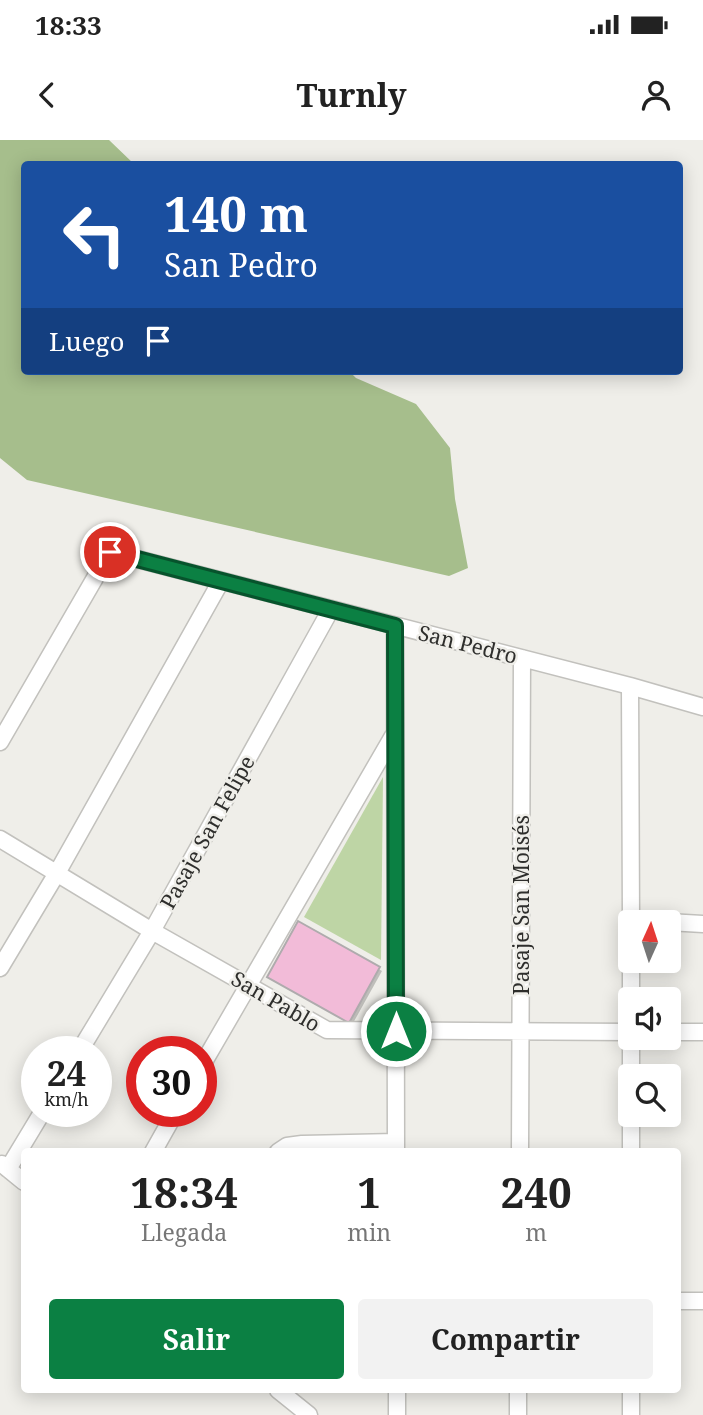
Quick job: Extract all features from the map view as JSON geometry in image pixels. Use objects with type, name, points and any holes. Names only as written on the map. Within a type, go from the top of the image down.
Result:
[{"type":"street","name":"San Pedro","points":[[0,742],[110,552],[703,707]]},
{"type":"street","points":[[0,968],[57,873],[221,581]]},
{"type":"street","name":"Pasaje San Felipe","points":[[89,1036],[152,931],[331,610]]},
{"type":"street","points":[[284,1148],[302,1144],[396,1147],[395,626]]},
{"type":"street","name":"Pasaje San Moisés","points":[[520,1148],[522,658]]},
{"type":"street","points":[[630,686],[631,910]]},
{"type":"street","points":[[217,1039],[394,733]]},
{"type":"street","name":"San Pablo","points":[[0,839],[152,931],[327,1030],[618,1032]]},
{"type":"street","points":[[681,923],[703,924]]},
{"type":"street","points":[[681,1032],[703,1032]]},
{"type":"street","points":[[21,1179],[4,1165],[31,1127]]},
{"type":"street","points":[[155,1148],[167,1127]]},
{"type":"street","points":[[631,1127],[631,1148]]},
{"type":"street","points":[[681,1301],[703,1301]]},
{"type":"street","points":[[282,1393],[309,1415]]},
{"type":"street","points":[[397,1393],[397,1415]]},
{"type":"street","points":[[518,1393],[518,1415]]},
{"type":"street","points":[[631,1393],[631,1415]]},
{"type":"green space","points":[[0,140],[109,140],[131,161],[21,161],[21,375],[353,375],[416,404],[450,448],[455,499],[468,568],[449,576],[27,480],[0,458]]},
{"type":"green space","points":[[383,777],[381,960],[304,917]]},
{"type":"building","points":[[298,921],[380,967],[349,1023],[267,977]]},
{"type":"route","points":[[110,552],[395,626],[396,1031]]}]
